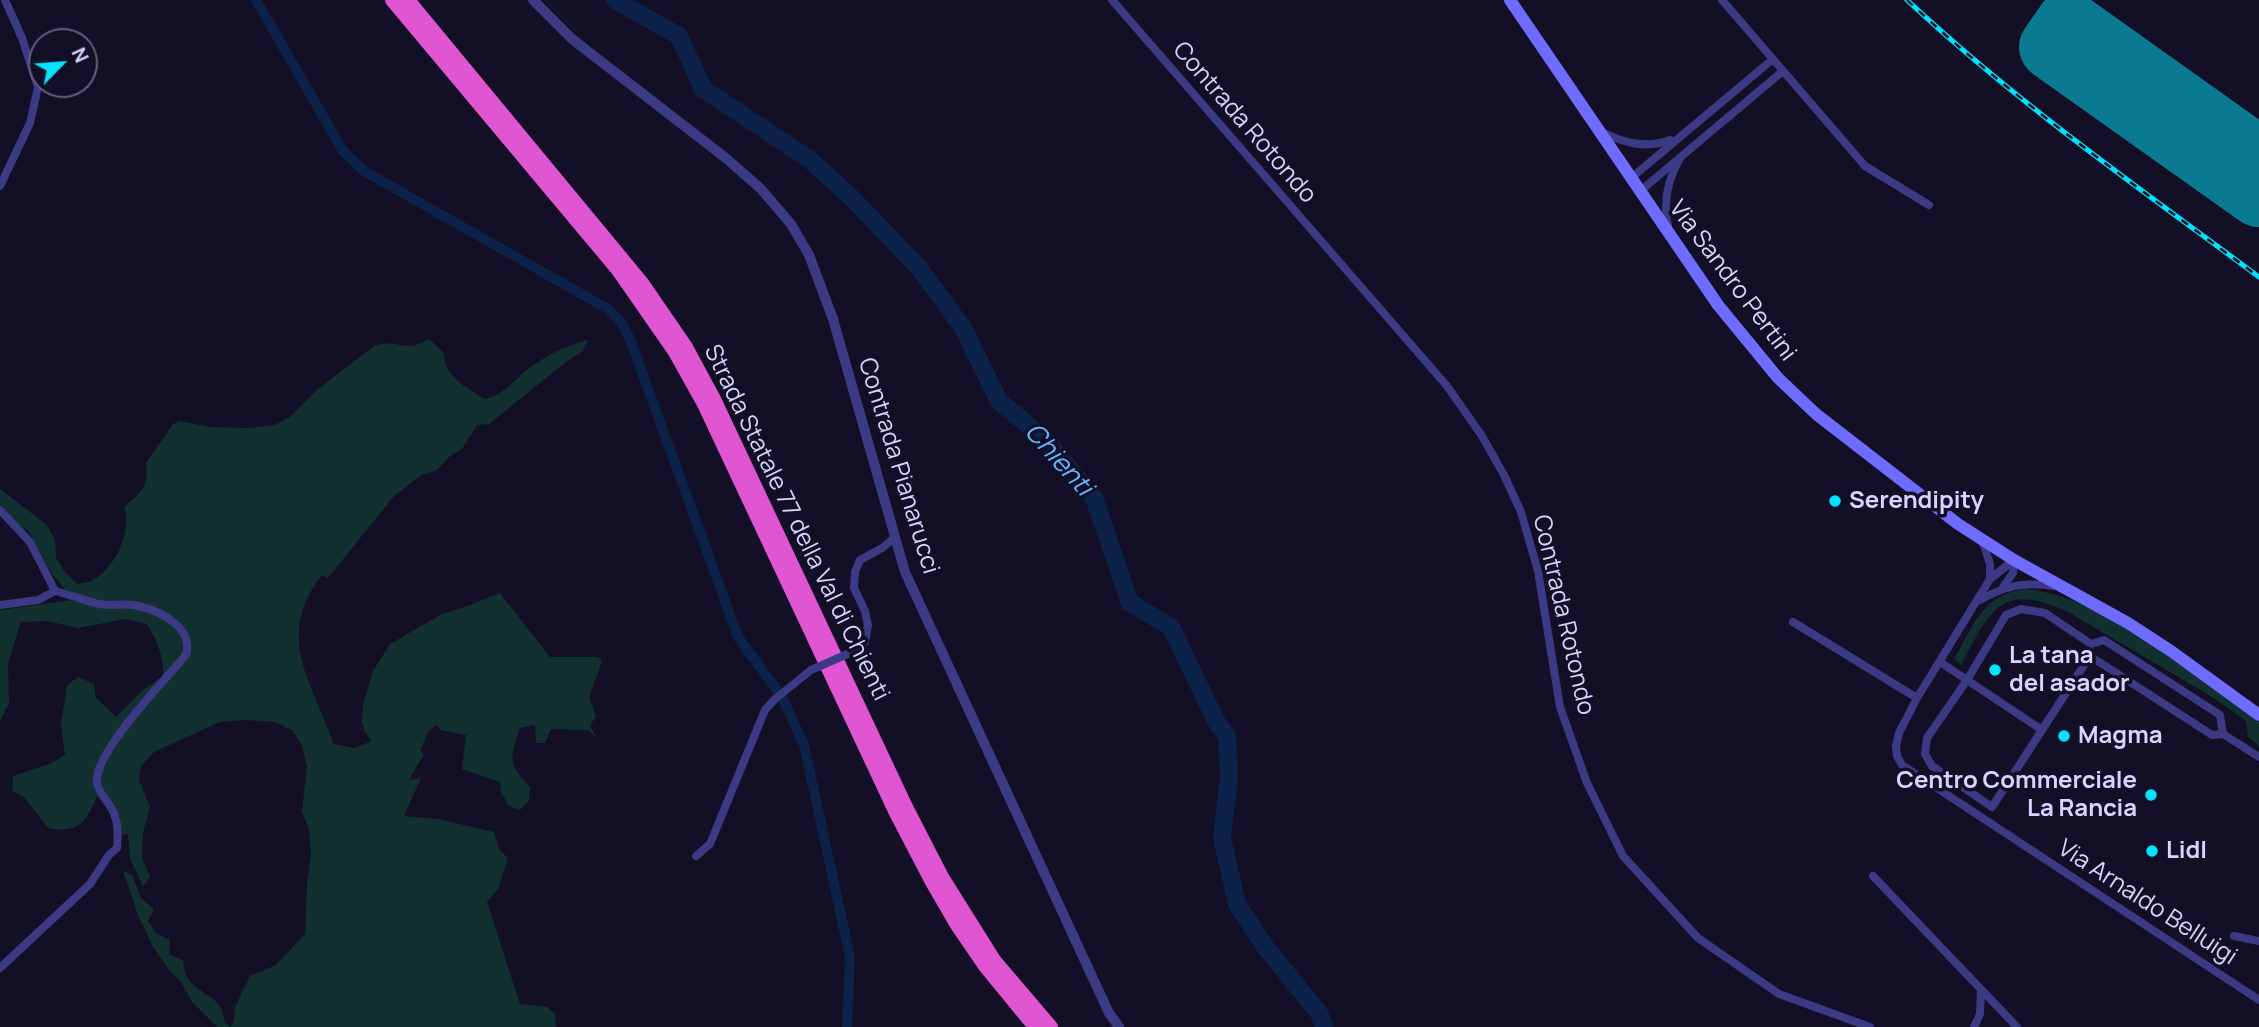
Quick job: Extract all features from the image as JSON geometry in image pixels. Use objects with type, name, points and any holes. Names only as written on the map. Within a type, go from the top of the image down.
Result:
[{"type":"highway","name":"Strada Statale 77 della Val di Chienti","points":[[392,0],[618,270],[676,352],[704,404],[890,800],[932,882],[985,966],[1035,1027]]},
{"type":"highway","name":"Strada Statale 77 della Val di Chienti","points":[[408,0],[626,261],[686,347],[714,399],[906,807],[942,877],[994,960],[1051,1027]]},
{"type":"main road","name":"Via Sandro Pertini","points":[[1510,0],[1675,243],[1744,339],[1778,378],[1826,421],[1958,524],[2014,560],[2150,637],[2259,715]]},
{"type":"street","points":[[0,186],[30,124],[37,88],[22,38],[5,0]]},
{"type":"street","name":"Contrada Pianarucci","points":[[533,0],[572,39],[727,159],[761,189],[791,224],[809,255],[821,285],[905,572],[1109,1013],[1119,1027]]},
{"type":"street","name":"Contrada Rotondo","points":[[1112,0],[1447,386],[1482,436],[1504,475],[1530,539],[1538,571],[1560,707],[1587,783],[1623,856],[1698,938],[1779,994],[1870,1027]]},
{"type":"street","points":[[1722,0],[1865,166],[1929,205]]},
{"type":"street","points":[[1630,179],[1773,59]]},
{"type":"street","points":[[1639,192],[1783,71]]},
{"type":"street","points":[[1717,104],[1727,117]]},
{"type":"street","points":[[1597,130],[1620,141],[1647,145],[1676,138]]},
{"type":"street","points":[[1675,243],[1667,224],[1666,197],[1672,173],[1683,153]]},
{"type":"street","points":[[0,510],[30,542],[55,591]]},
{"type":"street","points":[[696,856],[710,844],[765,710],[787,688],[811,670],[852,652],[865,642],[868,625],[865,611],[854,588],[860,560],[894,538]]},
{"type":"street","points":[[1982,540],[1990,564],[1990,579]]},
{"type":"street","points":[[2003,587],[2013,573],[2014,560]]},
{"type":"street","name":"Via Arnaldo Belluigi","points":[[2014,560],[1990,579],[1917,698],[1899,733],[1897,757],[1902,765],[2259,1000]]},
{"type":"street","name":"Via Arnaldo Belluigi","points":[[1977,602],[2003,587],[2032,582],[2062,587]]},
{"type":"street","points":[[0,605],[38,600],[55,591],[101,604],[136,606],[150,610],[181,628],[187,635],[189,645],[186,655],[111,743],[97,775],[97,784],[111,807],[118,827],[117,848],[109,855],[90,884],[0,968]]},
{"type":"street","points":[[2021,608],[2045,613],[2091,644],[2090,656],[1992,807],[1932,766],[1925,754],[1927,738],[1967,680],[2006,615],[2021,608]]},
{"type":"street","points":[[1793,622],[1917,698]]},
{"type":"street","points":[[2091,644],[2104,640],[2220,715],[2223,734]]},
{"type":"street","points":[[2090,656],[2212,735],[2223,734],[2259,757]]},
{"type":"street","points":[[1940,662],[2042,730]]},
{"type":"street","points":[[1873,876],[2017,1027]]},
{"type":"street","points":[[2234,936],[2259,941]]},
{"type":"street","points":[[1974,1027],[1980,1014],[1982,990]]},
{"type":"street","name":"Via Arnaldo Belluigi","points":[[2246,990],[2259,991]]},
{"type":"green space","points":[[429,339],[444,353],[452,375],[485,399],[504,390],[529,368],[550,355],[588,340],[582,352],[489,424],[477,425],[462,449],[450,456],[437,470],[420,476],[394,496],[328,578],[322,575],[308,597],[301,618],[299,639],[308,679],[334,744],[354,748],[372,741],[362,722],[363,705],[373,671],[390,644],[442,614],[500,593],[550,657],[598,657],[602,661],[589,698],[596,716],[590,726],[597,738],[588,730],[551,729],[545,743],[536,743],[535,725],[520,728],[514,747],[514,766],[530,787],[529,800],[520,810],[509,806],[501,792],[500,782],[462,769],[466,735],[440,730],[436,725],[429,731],[420,750],[424,754],[409,780],[421,778],[404,816],[438,819],[494,832],[499,849],[508,858],[498,889],[487,902],[520,1004],[547,1007],[555,1014],[556,1027],[230,1027],[234,1021],[235,1007],[250,976],[276,965],[305,934],[311,855],[309,829],[302,812],[307,766],[302,745],[292,730],[275,722],[246,720],[220,722],[154,752],[141,766],[139,780],[150,807],[143,833],[142,857],[150,877],[143,887],[130,858],[128,834],[121,835],[100,790],[83,822],[69,829],[48,828],[24,797],[12,791],[13,776],[52,763],[65,755],[61,725],[67,685],[78,677],[94,684],[96,698],[116,717],[142,691],[163,676],[162,662],[157,642],[147,624],[126,619],[78,628],[47,621],[21,622],[8,663],[9,703],[0,721],[0,610],[73,600],[50,571],[28,530],[15,524],[0,507],[0,489],[47,525],[55,540],[56,558],[64,571],[77,584],[91,581],[109,567],[115,558],[126,527],[124,507],[145,483],[146,463],[173,424],[180,421],[210,427],[250,428],[274,425],[289,418],[318,389],[374,346],[407,346]]},
{"type":"green space","points":[[2025,589],[2047,593],[2087,607],[2143,639],[2259,720],[2259,746],[2248,737],[2246,721],[2212,697],[2070,613],[2047,604],[2014,600],[2001,606],[1981,628],[1961,665],[1954,659],[1974,623],[1989,605],[2010,592]]},
{"type":"green space","points":[[123,871],[132,875],[141,898],[154,909],[148,921],[156,933],[170,940],[169,954],[183,960],[190,981],[217,1002],[225,1022],[230,1027],[217,1027],[192,1002],[181,982],[169,970],[152,945],[138,915]]},
{"type":"waterway","points":[[256,0],[343,151],[364,171],[608,309],[621,322],[630,339],[738,637],[782,697],[804,745],[850,957],[847,1027]]},
{"type":"waterway","name":"Chienti","points":[[615,0],[679,36],[703,89],[809,159],[852,198],[919,268],[963,328],[999,401],[1047,441],[1094,498],[1130,603],[1171,627],[1216,721],[1227,736],[1229,777],[1222,838],[1237,904],[1266,948],[1319,1013],[1324,1027]]},
{"type":"runway","points":[[2259,160],[2068,24],[2052,47],[2259,194]]},
{"type":"railway","points":[[1907,0],[1948,38],[2035,109],[2259,277]]},
{"type":"place","name":"Serendipity","points":[[1835,501]]},
{"type":"place","name":"La tana del asador","points":[[1995,670]]},
{"type":"place","name":"Magma","points":[[2064,736]]},
{"type":"place","name":"Centro Commerciale La Rancia","points":[[2151,795]]},
{"type":"place","name":"Lidl","points":[[2152,851]]}]
